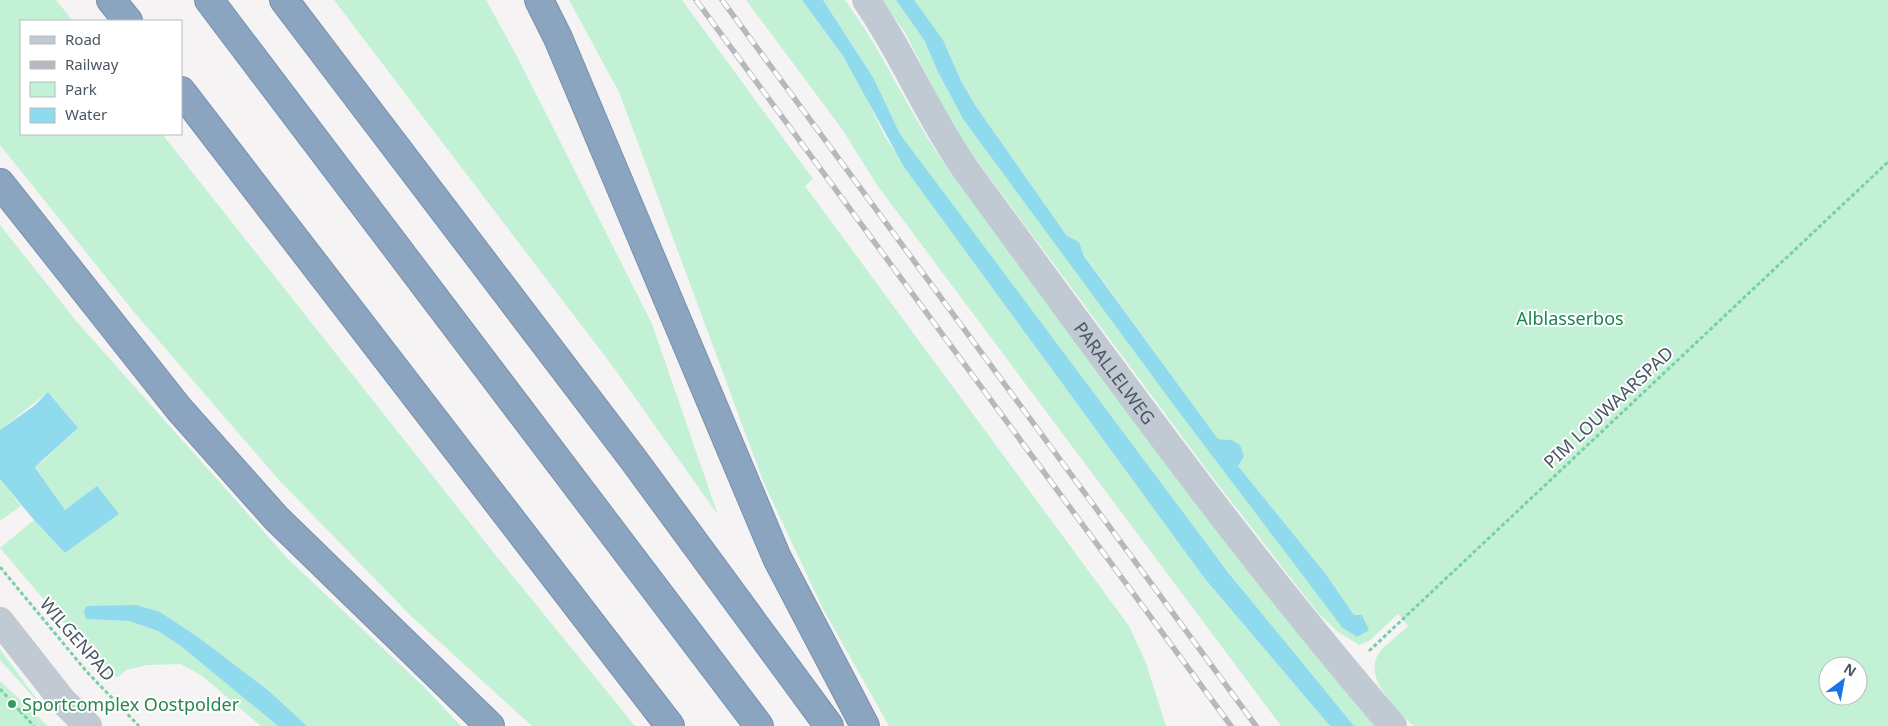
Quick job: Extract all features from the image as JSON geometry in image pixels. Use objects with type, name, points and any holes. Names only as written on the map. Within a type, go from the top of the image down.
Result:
[{"type":"highway","points":[[112,0],[127,20]]},
{"type":"highway","points":[[209,0],[759,726]]},
{"type":"highway","points":[[284,0],[633,459],[829,726]]},
{"type":"highway","points":[[539,0],[558,38],[778,558],[865,726]]},
{"type":"highway","points":[[182,92],[670,726]]},
{"type":"highway","points":[[0,183],[179,409],[276,518],[490,726]]},
{"type":"street","name":"PARALLELWEG","points":[[866,0],[892,38],[944,138],[966,170],[1201,487],[1347,672],[1393,726]]},
{"type":"street","points":[[0,621],[62,700],[88,726]]},
{"type":"path","name":"PIM LOUWAARSPAD","points":[[1347,672],[1888,162]]},
{"type":"path","name":"WILGENPAD","points":[[0,567],[87,672],[139,726]]},
{"type":"path","points":[[19,710],[34,726]]},
{"type":"green space","points":[[0,0],[56,0],[72,20],[20,20],[20,135],[163,135],[489,547],[635,726],[532,726],[410,615],[278,479],[134,312],[0,145]]},
{"type":"green space","points":[[334,0],[486,0],[520,62],[652,324],[718,515],[614,368]]},
{"type":"green space","points":[[569,0],[682,0],[813,179],[805,186],[1129,626],[1146,663],[1166,726],[889,726],[823,609],[763,481],[619,92]]},
{"type":"green space","points":[[746,0],[802,0],[843,56],[860,85],[885,137],[1042,356],[1205,579],[1330,726],[1281,726],[877,185],[842,129]]},
{"type":"green space","points":[[823,0],[845,0],[873,42],[922,128],[949,170],[1181,482],[1320,661],[1375,726],[1354,726],[1236,582],[1179,508],[900,134],[874,79]]},
{"type":"green space","name":"Alblasserbos","points":[[882,0],[896,0],[924,40],[938,72],[963,119],[1354,615],[1325,573],[1238,466],[1232,440],[1218,439],[1084,255],[1079,243],[1067,236],[975,105],[912,0],[1888,0],[1888,726],[1413,726],[1391,702],[1378,683],[1375,673],[1375,663],[1379,653],[1408,626],[1398,614],[1369,641],[1359,645],[1337,631],[1318,613],[1213,478],[969,150],[949,119],[906,34]]},
{"type":"green space","points":[[0,225],[77,322],[288,559],[425,688],[461,726],[307,726],[269,691],[198,637],[160,612],[111,606],[87,606],[86,619],[129,621],[158,631],[182,647],[278,726],[261,726],[201,675],[180,664],[147,665],[126,670],[118,677],[108,675],[0,548],[34,520],[65,553],[119,514],[65,510],[35,466],[43,461],[78,428],[48,392],[0,430]]},
{"type":"green space","points":[[0,479],[21,506],[0,521]]},
{"type":"green space","points":[[0,649],[44,709],[0,660]]},
{"type":"green space","name":"Sportcomplex Oostpolder","points":[[0,681],[48,726],[0,726]]},
{"type":"water","points":[[802,0],[823,0],[874,79],[900,134],[1227,571],[1354,726],[1330,726],[1205,579],[904,167],[843,56]]},
{"type":"water","points":[[896,0],[914,0],[943,40],[961,81],[975,105],[1067,236],[1079,242],[1084,256],[1218,439],[1232,440],[1240,445],[1244,456],[1238,466],[1325,573],[1354,615],[1362,615],[1369,630],[1357,637],[1342,627],[1176,408],[963,119],[938,72],[924,40]]},
{"type":"water","points":[[48,392],[78,428],[35,467],[65,510],[97,486],[119,514],[65,553],[34,520],[0,479],[0,430],[34,406]]},
{"type":"water","points":[[136,605],[160,612],[198,637],[269,691],[307,726],[278,726],[182,647],[158,631],[129,621],[86,619],[84,610],[87,606]]},
{"type":"railway","points":[[696,0],[1231,726]]},
{"type":"railway","points":[[722,0],[1256,726]]},
{"type":"place","name":"Sportcomplex Oostpolder","points":[[12,704]]}]
